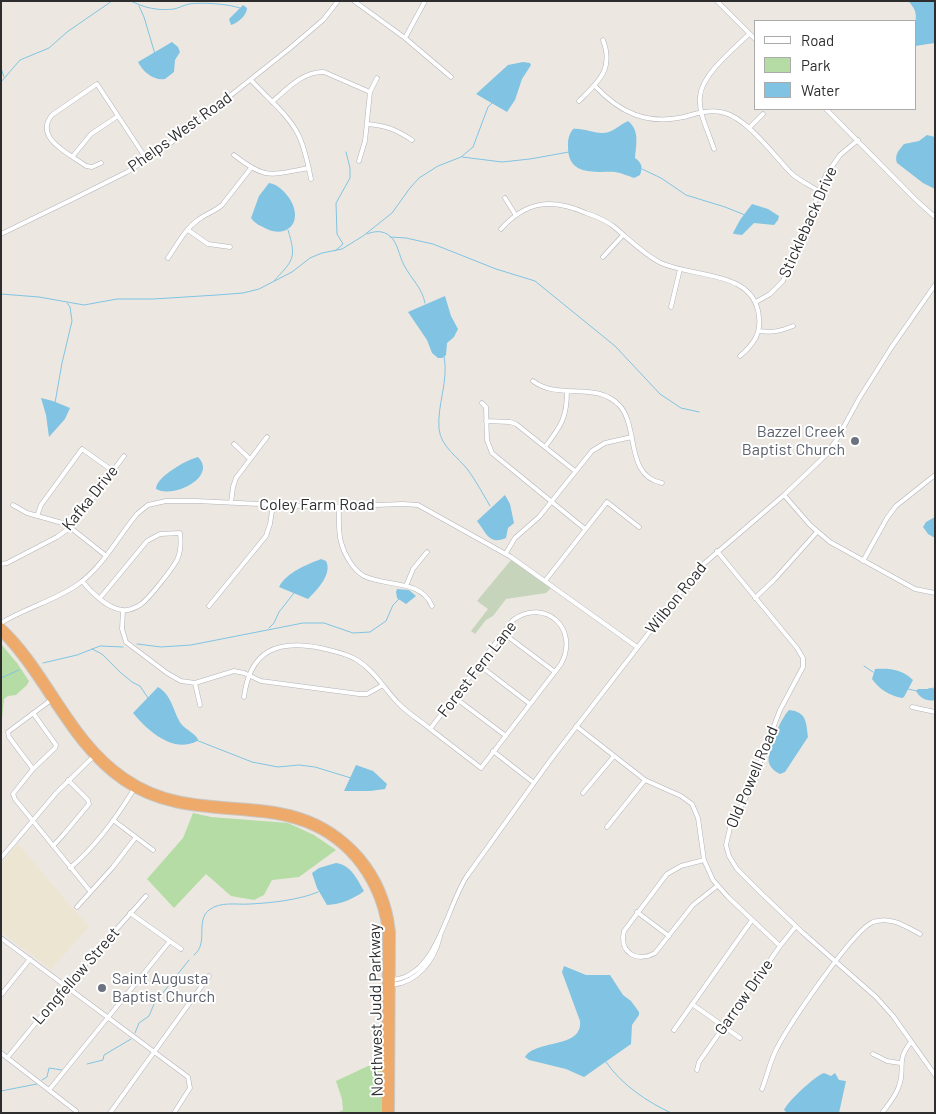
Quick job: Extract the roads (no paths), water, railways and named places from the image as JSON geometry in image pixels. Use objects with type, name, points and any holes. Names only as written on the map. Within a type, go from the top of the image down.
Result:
[{"type":"highway","name":"Northwest Judd Parkway","points":[[1,625],[22,649],[95,755],[126,778],[162,796],[192,803],[285,811],[311,820],[339,836],[353,849],[370,870],[385,901],[392,932],[385,1113]]},
{"type":"highway","name":"Northwest Judd Parkway","points":[[1,633],[51,700],[110,773],[134,789],[158,800],[183,807],[274,815],[288,818],[313,827],[335,840],[362,868],[378,897],[386,930],[389,982],[391,1113]]},
{"type":"street","name":"Phelps West Road","points":[[1,234],[71,200],[147,160],[163,149],[251,80],[323,20],[338,1]]},
{"type":"street","points":[[354,1],[405,38],[451,77]]},
{"type":"street","points":[[405,38],[426,1]]},
{"type":"street","points":[[717,1],[754,38]]},
{"type":"street","points":[[714,149],[702,112],[700,98],[702,88],[709,76],[749,34]]},
{"type":"street","points":[[579,101],[601,78],[607,61],[607,51],[603,40]]},
{"type":"street","points":[[272,102],[296,82],[316,72],[324,72],[370,92]]},
{"type":"street","points":[[359,161],[365,141],[370,92],[377,78]]},
{"type":"street","points":[[251,80],[289,120],[298,133],[304,147],[311,179]]},
{"type":"street","points":[[101,163],[92,167],[86,166],[51,141],[47,135],[46,127],[47,121],[52,115],[98,84],[147,160]]},
{"type":"street","points":[[594,86],[611,101],[634,115],[671,120],[702,112],[717,111],[734,116],[749,128],[790,171],[819,191]]},
{"type":"street","points":[[827,110],[935,217]]},
{"type":"street","points":[[749,128],[763,114]]},
{"type":"street","points":[[73,156],[91,134],[118,116]]},
{"type":"street","points":[[367,124],[386,126],[397,130],[412,140]]},
{"type":"street","name":"Stickleback Drive","points":[[756,302],[778,287],[783,281],[829,168],[840,154],[858,140]]},
{"type":"street","points":[[234,155],[251,168],[271,174],[308,168]]},
{"type":"street","points":[[168,258],[196,221],[222,205],[251,168]]},
{"type":"street","points":[[505,198],[515,214]]},
{"type":"street","points":[[501,229],[515,214],[545,204],[561,204],[597,217],[611,225],[655,260],[680,269],[732,282],[749,292],[756,302],[760,318],[759,331],[749,348],[740,356]]},
{"type":"street","points":[[188,230],[208,244],[230,247]]},
{"type":"street","points":[[603,257],[623,235]]},
{"type":"street","points":[[671,307],[680,269]]},
{"type":"street","name":"Wilbon Road","points":[[389,982],[405,982],[417,975],[436,952],[441,932],[461,886],[576,726],[699,568],[784,496],[830,450],[905,325],[935,284]]},
{"type":"street","points":[[759,331],[770,333],[793,326]]},
{"type":"street","points":[[533,381],[548,389],[595,392],[614,400],[624,412],[630,424],[637,463],[641,470],[656,482],[662,483]]},
{"type":"street","points":[[545,447],[564,420],[567,407],[567,390]]},
{"type":"street","points":[[482,404],[486,407],[487,440],[492,453],[585,529]]},
{"type":"street","points":[[486,422],[510,422],[516,424],[575,471]]},
{"type":"street","points":[[231,503],[234,481],[267,437]]},
{"type":"street","points":[[506,553],[515,538],[539,517],[592,451],[605,443],[632,437]]},
{"type":"street","points":[[234,444],[250,459]]},
{"type":"street","points":[[37,516],[41,505],[82,449],[113,471]]},
{"type":"street","name":"Kafka Drive","points":[[1,564],[7,563],[57,537],[71,527],[124,456]]},
{"type":"street","points":[[863,561],[887,518],[896,506],[935,475]]},
{"type":"street","points":[[784,496],[817,532],[830,542],[915,589],[935,593]]},
{"type":"street","name":"Coley Farm Road","points":[[1,625],[24,610],[62,594],[82,581],[137,514],[148,504],[181,501],[273,506],[339,507],[403,504],[418,506],[506,553],[636,647]]},
{"type":"street","points":[[545,581],[607,502],[639,527]]},
{"type":"street","points":[[13,505],[27,513],[71,527],[105,555]]},
{"type":"street","points":[[209,606],[266,536],[273,506]]},
{"type":"street","points":[[339,507],[341,540],[354,566],[368,578],[406,586],[426,596],[432,606]]},
{"type":"street","points":[[755,598],[774,580],[817,532]]},
{"type":"street","points":[[82,581],[100,598],[112,606],[122,610],[134,608],[143,603],[174,564],[180,550],[180,533],[160,534],[147,541],[100,598]]},
{"type":"street","name":"Old Powell Road","points":[[717,551],[797,648],[802,655],[803,664],[780,710],[749,791],[730,828],[727,852],[736,869],[882,1003],[934,1074]]},
{"type":"street","points":[[406,586],[412,569],[427,552]]},
{"type":"street","points":[[122,610],[122,633],[129,644],[176,679],[184,682],[195,683],[231,671],[241,672],[261,681],[358,694],[368,694],[383,685]]},
{"type":"street","name":"Forest Fern Lane","points":[[526,613],[541,613],[553,618],[562,626],[567,642],[564,658],[555,672],[481,768],[430,729],[503,633],[513,620],[526,613]]},
{"type":"street","points":[[503,633],[555,672]]},
{"type":"street","points":[[244,697],[249,675],[256,664],[269,652],[284,646],[298,644],[353,657],[366,666],[400,705],[430,729]]},
{"type":"street","points":[[479,665],[530,704]]},
{"type":"street","points":[[195,683],[200,705]]},
{"type":"street","points":[[454,697],[506,736]]},
{"type":"street","points":[[33,769],[8,732],[51,700]]},
{"type":"street","points":[[912,708],[935,712]]},
{"type":"street","points":[[33,713],[56,745],[13,794],[32,821],[90,891]]},
{"type":"street","points":[[576,726],[645,780],[681,796],[692,804],[698,818],[706,868],[717,886],[780,946]]},
{"type":"street","points":[[493,751],[534,783]]},
{"type":"street","points":[[1,858],[68,780],[95,755]]},
{"type":"street","points":[[583,793],[614,756]]},
{"type":"street","points":[[52,846],[89,804],[88,800],[68,780]]},
{"type":"street","points":[[607,827],[645,780]]},
{"type":"street","points":[[70,868],[87,852],[113,820],[134,789]]},
{"type":"street","points":[[113,820],[153,850]]},
{"type":"street","points":[[77,907],[113,867],[136,837]]},
{"type":"street","points":[[704,860],[673,869],[627,926],[623,938],[628,952],[640,957],[648,956],[655,952],[692,905],[717,886]]},
{"type":"street","name":"Longfellow Street","points":[[7,1058],[66,986],[146,896]]},
{"type":"street","points":[[638,912],[669,936]]},
{"type":"street","points":[[130,913],[181,950]]},
{"type":"street","points":[[674,1030],[752,920]]},
{"type":"street","points":[[762,1089],[776,1050],[836,961],[862,929],[873,922],[890,920],[920,934]]},
{"type":"street","name":"Garrow Drive","points":[[697,1070],[699,1062],[796,926]]},
{"type":"street","points":[[1,938],[190,1080],[188,1093],[174,1113]]},
{"type":"street","points":[[49,1090],[170,941]]},
{"type":"street","points":[[1,995],[30,959]]},
{"type":"street","points":[[110,1113],[208,976]]},
{"type":"street","points":[[692,1004],[740,1038]]},
{"type":"street","points":[[882,1113],[899,1088],[901,1079],[900,1063],[904,1052],[911,1042]]},
{"type":"street","points":[[1,1053],[76,1111]]},
{"type":"street","points":[[873,1054],[887,1061],[900,1063]]},
{"type":"water","points":[[908,1],[935,1],[935,43],[916,46],[916,14]]},
{"type":"water","points":[[243,5],[247,8],[244,16],[231,25],[229,19]]},
{"type":"water","points":[[172,42],[178,47],[180,52],[175,60],[174,72],[165,79],[157,79],[149,75],[138,62]]},
{"type":"water","points":[[523,62],[530,63],[531,65],[522,79],[515,100],[507,112],[476,94],[508,65]]},
{"type":"water","points":[[628,121],[636,133],[635,158],[641,165],[640,175],[634,178],[615,172],[592,172],[578,168],[573,163],[569,157],[568,145],[569,136],[573,129],[606,133]]},
{"type":"water","points":[[927,135],[935,137],[935,189],[923,183],[897,163],[896,160],[904,144],[919,141]]},
{"type":"water","points":[[269,183],[283,190],[295,210],[292,225],[286,230],[272,231],[258,225],[251,218],[259,196]]},
{"type":"water","points":[[752,204],[768,209],[779,216],[778,220],[774,225],[754,223],[742,235],[734,234],[740,220]]},
{"type":"water","points":[[445,296],[451,316],[458,329],[454,337],[447,343],[446,355],[438,358],[432,353],[427,340],[408,312]]},
{"type":"water","points":[[41,398],[70,408],[65,419],[49,437],[46,415]]},
{"type":"water","points":[[198,457],[203,465],[198,479],[182,489],[164,491],[156,489],[157,484],[166,474],[179,465]]},
{"type":"water","points":[[505,495],[510,504],[514,523],[508,528],[506,538],[496,540],[486,534],[477,521]]},
{"type":"water","points":[[935,517],[935,538],[928,534],[923,527],[926,522]]},
{"type":"water","points":[[321,559],[326,561],[327,571],[323,582],[308,599],[279,587],[292,573]]},
{"type":"water","points":[[397,589],[409,590],[416,596],[406,604],[397,598]]},
{"type":"water","points":[[875,669],[895,670],[909,676],[913,680],[904,697],[893,696],[878,686],[872,679]]},
{"type":"water","points":[[158,687],[167,695],[182,725],[198,739],[197,741],[188,744],[170,742],[153,733],[133,713]]},
{"type":"water","points":[[918,689],[935,689],[935,700],[927,700],[920,696],[916,691]]},
{"type":"water","points":[[789,710],[802,715],[806,722],[808,737],[785,772],[780,774],[771,767],[769,758],[775,735]]},
{"type":"water","points":[[356,765],[373,771],[387,784],[385,789],[344,791]]},
{"type":"water","points":[[336,863],[350,870],[364,891],[346,901],[327,905],[317,888],[312,873],[319,868]]},
{"type":"water","points":[[564,966],[586,975],[610,975],[623,995],[631,1001],[639,1012],[632,1025],[631,1044],[584,1077],[566,1069],[529,1060],[525,1057],[531,1051],[567,1040],[579,1030],[580,1021],[562,972]]},
{"type":"water","points":[[824,1073],[831,1076],[835,1073],[839,1080],[846,1081],[839,1113],[787,1113],[784,1110],[802,1089]]},
{"type":"waterway","points":[[1,82],[20,60],[49,48],[67,32],[112,1]]},
{"type":"waterway","points":[[131,1],[146,7],[163,10],[201,3],[222,4],[240,8]]},
{"type":"waterway","points":[[139,6],[155,54]]},
{"type":"waterway","points":[[1,68],[4,77]]},
{"type":"waterway","points":[[1,294],[39,297],[84,305],[117,299],[217,295],[243,293],[259,289],[292,272],[310,258],[322,253],[342,249],[363,236],[392,213],[419,178],[438,166],[461,157],[473,147],[488,107],[492,103]]},
{"type":"waterway","points":[[335,251],[343,244],[337,234],[336,203],[350,178],[350,168],[346,152]]},
{"type":"waterway","points":[[462,157],[502,162],[569,152]]},
{"type":"waterway","points":[[642,169],[661,178],[686,195],[745,215]]},
{"type":"waterway","points":[[274,281],[292,258],[293,253],[288,230]]},
{"type":"waterway","points":[[367,234],[381,232],[393,239],[404,265],[424,297],[425,303]]},
{"type":"waterway","points":[[390,237],[406,238],[433,244],[496,269],[535,281],[615,346],[660,394],[681,408],[699,412]]},
{"type":"waterway","points":[[55,403],[72,321],[70,307],[67,303]]},
{"type":"waterway","points":[[444,356],[445,374],[439,420],[440,435],[446,446],[468,470],[490,506]]},
{"type":"waterway","points":[[269,628],[294,593]]},
{"type":"waterway","points":[[137,644],[161,647],[191,645],[303,623],[324,623],[353,633],[370,632],[386,621],[393,605],[399,599]]},
{"type":"waterway","points":[[43,663],[77,655],[100,646],[123,647]]},
{"type":"waterway","points":[[92,649],[102,654],[120,672],[140,686],[148,698]]},
{"type":"waterway","points":[[864,666],[873,672]]},
{"type":"waterway","points":[[1,678],[19,670]]},
{"type":"waterway","points":[[928,689],[935,688]]},
{"type":"waterway","points":[[908,689],[917,691]]},
{"type":"waterway","points":[[196,740],[252,762],[278,767],[299,765],[315,767],[351,778]]},
{"type":"waterway","points":[[194,955],[201,945],[202,926],[205,915],[214,907],[224,904],[258,904],[285,901],[318,892]]},
{"type":"waterway","points":[[135,1033],[139,1023],[149,1016],[154,1004],[189,960]]},
{"type":"waterway","points":[[87,1064],[103,1060],[104,1055],[131,1039]]},
{"type":"waterway","points":[[606,1062],[619,1078],[635,1092],[671,1113]]},
{"type":"waterway","points":[[42,1080],[47,1077],[49,1068],[62,1070]]},
{"type":"waterway","points":[[1,1091],[37,1084]]},
{"type":"place","name":"Bazzel Creek Baptist Church","points":[[855,441]]},
{"type":"place","name":"Saint Augusta Baptist Church","points":[[102,988]]}]
